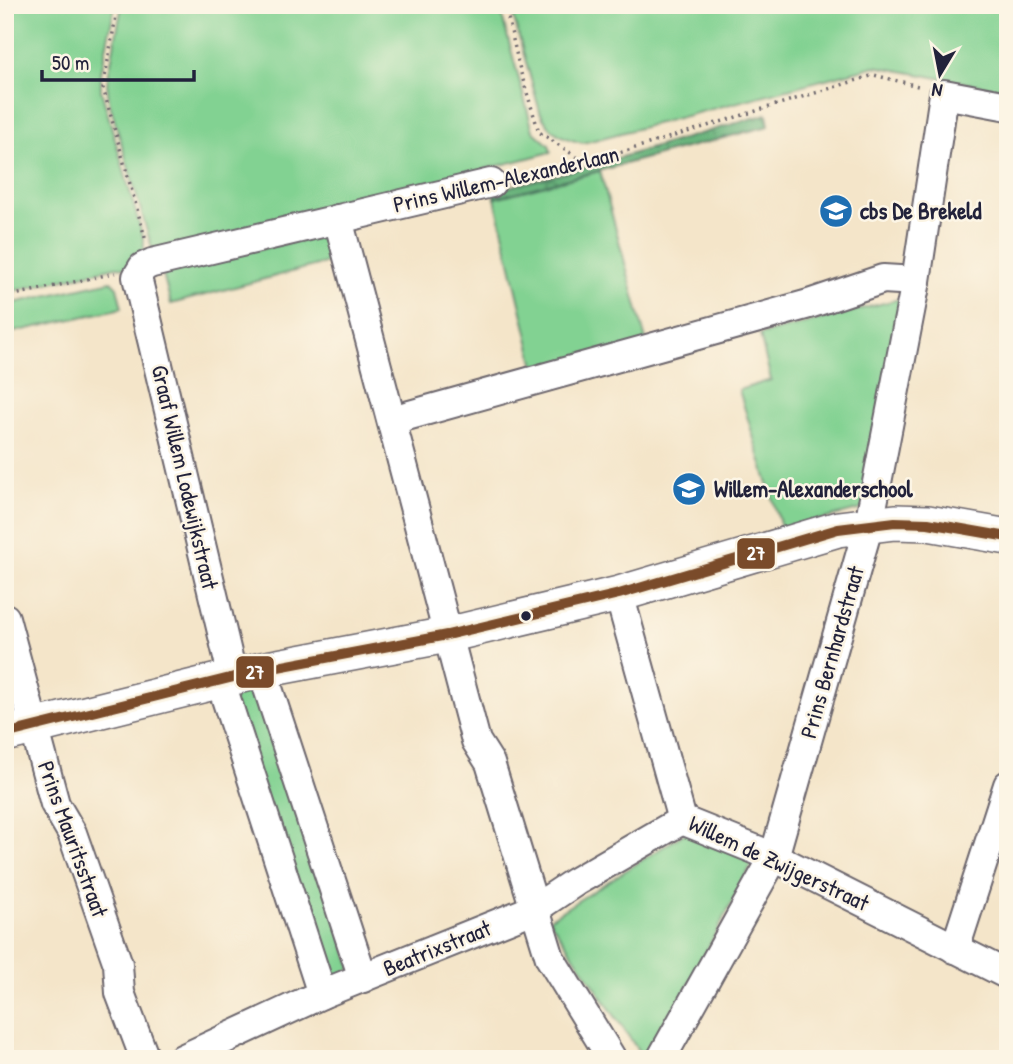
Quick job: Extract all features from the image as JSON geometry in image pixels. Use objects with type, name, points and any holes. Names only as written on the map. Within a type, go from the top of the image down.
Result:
[{"type":"main road","points":[[19,730],[238,676],[447,635],[619,594],[838,529],[895,522],[928,523],[1008,537]]},
{"type":"street","points":[[944,94],[1008,106]]},
{"type":"street","name":"Prins Bernhardstraat","points":[[661,1059],[774,857],[869,524],[916,281],[944,94]]},
{"type":"street","name":"Prins Willem-Alexanderlaan","points":[[145,270],[338,219],[491,183]]},
{"type":"street","points":[[338,219],[476,741],[490,763],[550,958],[612,1059]]},
{"type":"street","name":"Graaf Willem Lodewijkstraat","points":[[145,270],[238,676],[322,994]]},
{"type":"street","points":[[392,420],[809,304],[883,279],[916,281]]},
{"type":"street","name":"Willem de Zwijgerstraat","points":[[619,594],[682,820],[774,857],[1008,975]]},
{"type":"street","name":"Prins Mauritsstraat","points":[[5,618],[19,730],[72,833],[118,964],[120,993],[145,1059]]},
{"type":"street","name":"Graaf Willem Lodewijkstraat","points":[[238,676],[363,978]]},
{"type":"street","points":[[955,949],[1008,785]]},
{"type":"street","name":"Beatrixstraat","points":[[182,1059],[322,994],[536,908],[575,882],[682,820]]},
{"type":"path","points":[[5,297],[122,271],[145,270],[103,88],[118,5]]},
{"type":"path","points":[[505,5],[520,70],[539,132],[586,163]]},
{"type":"path","name":"Prins Willem-Alexanderlaan","points":[[491,183],[586,163],[874,75],[944,94]]},
{"type":"green space","points":[[5,5],[115,5],[101,73],[101,90],[144,241],[143,262],[132,268],[116,267],[5,293]]},
{"type":"green space","points":[[122,5],[499,5],[533,131],[549,145],[551,152],[156,255],[109,101],[107,83]]},
{"type":"green space","points":[[510,5],[1008,5],[1008,91],[875,66],[583,143],[557,133],[547,125],[540,112]]},
{"type":"green space","points":[[767,114],[769,126],[495,198],[492,191],[584,168]]},
{"type":"green space","points":[[600,171],[647,344],[536,371],[495,198]]},
{"type":"green space","points":[[325,235],[332,261],[171,304],[162,270]]},
{"type":"green space","points":[[111,281],[117,287],[122,308],[5,334],[5,305]]},
{"type":"green space","points":[[903,298],[862,509],[782,530],[739,390],[771,380],[760,335]]},
{"type":"green space","points":[[256,680],[352,968],[324,986],[224,688]]},
{"type":"green space","points":[[690,830],[753,862],[650,1059],[644,1059],[549,919]]},
{"type":"transit line","name":"27","points":[[5,734],[262,670],[447,635],[619,594],[838,529],[895,522],[928,523],[1008,537]]},
{"type":"place","name":"cbs De Brekeld","points":[[836,211]]},
{"type":"place","name":"Willem-Alexanderschool","points":[[689,489]]}]
